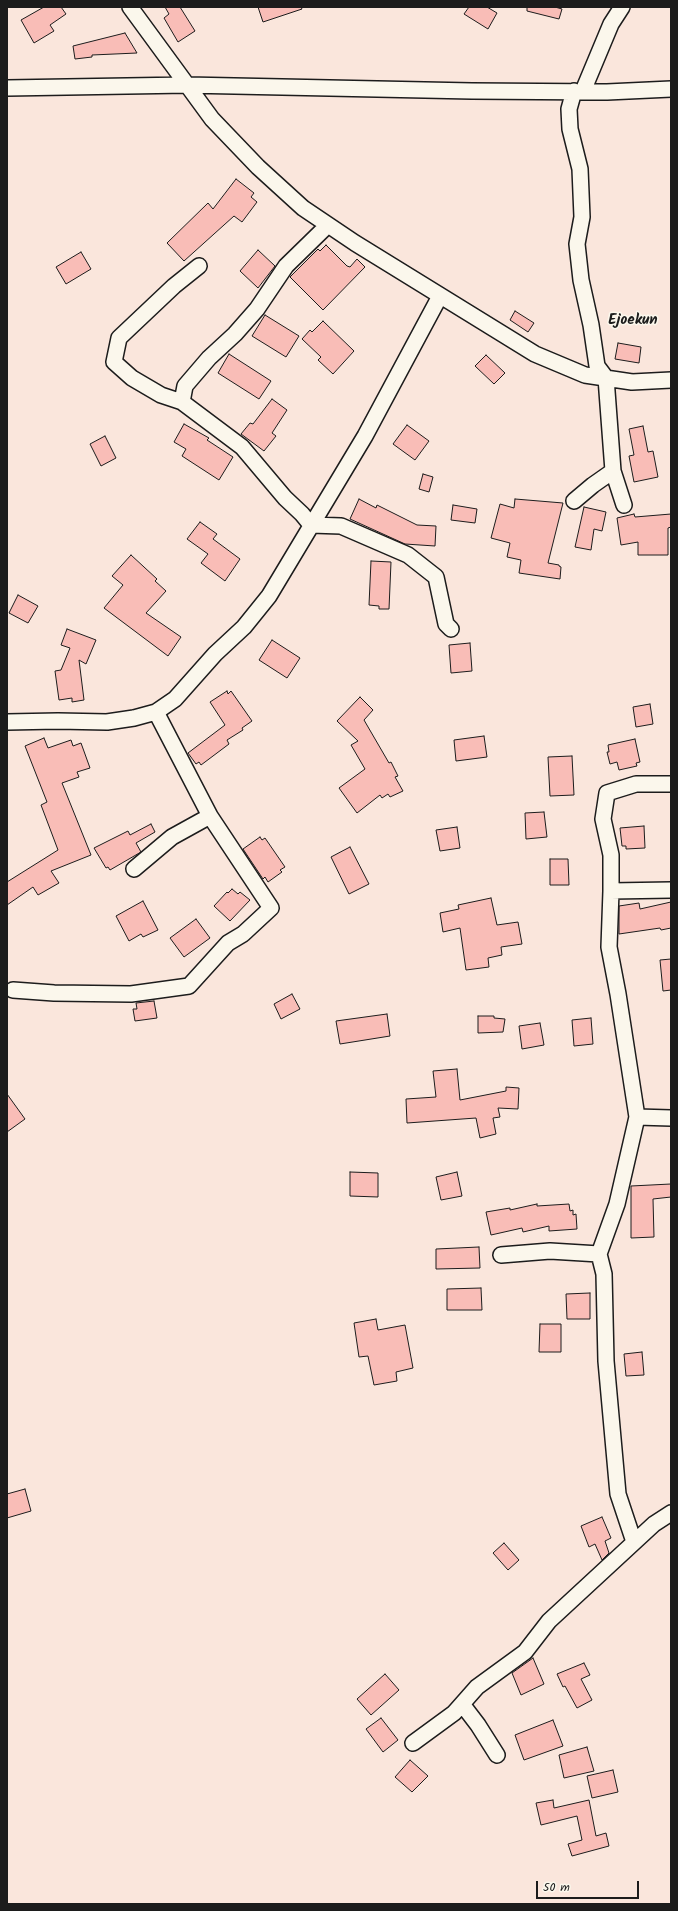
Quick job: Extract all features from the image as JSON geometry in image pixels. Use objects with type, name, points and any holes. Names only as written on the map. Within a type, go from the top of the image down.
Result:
[{"type":"street","points":[[130,7],[212,119],[258,167],[303,208],[440,296],[535,354],[585,375],[632,382],[671,380]]},
{"type":"street","points":[[622,7],[611,24],[569,109],[570,129],[580,169],[582,216],[577,244],[581,280],[591,324],[597,366],[606,378],[613,471],[624,505]]},
{"type":"street","points":[[7,88],[187,85],[578,91],[671,89]]},
{"type":"street","points":[[182,402],[185,386],[209,358],[240,329],[257,309],[286,266],[328,225]]},
{"type":"street","points":[[199,266],[174,286],[118,338],[114,362],[132,378],[161,395],[182,402],[242,447],[260,470],[311,525],[341,526],[408,555],[436,577],[446,624],[451,629]]},
{"type":"street","points":[[7,722],[107,722],[134,718],[156,712],[175,700],[215,654],[244,627],[269,596],[365,436],[440,296]]},
{"type":"street","points":[[574,502],[593,485],[613,471]]},
{"type":"street","points":[[13,990],[54,994],[131,994],[189,986],[228,943],[243,934],[271,908],[210,816],[156,712]]},
{"type":"street","points":[[634,1542],[618,1494],[606,1361],[604,1274],[599,1254],[617,1204],[637,1116],[609,947],[611,855],[603,819],[607,793],[636,784],[671,784]]},
{"type":"street","points":[[134,869],[172,837],[210,816]]},
{"type":"street","points":[[611,892],[671,890]]},
{"type":"street","points":[[637,1116],[671,1118]]},
{"type":"street","points":[[501,1255],[550,1251],[599,1254]]},
{"type":"street","points":[[412,1744],[454,1713],[477,1687],[525,1652],[549,1621],[654,1524],[671,1513]]},
{"type":"street","points":[[462,1704],[497,1754]]},
{"type":"building","points":[[44,7],[61,7],[66,14],[50,25],[54,31],[34,43],[21,20]]},
{"type":"building","points":[[165,7],[180,7],[195,31],[178,42],[164,18],[169,14]]},
{"type":"building","points":[[258,7],[301,7],[302,9],[263,22]]},
{"type":"building","points":[[469,7],[487,7],[497,13],[488,29],[464,14]]},
{"type":"building","points":[[527,7],[555,7],[562,9],[559,19],[527,11]]},
{"type":"building","points":[[125,33],[137,53],[92,55],[92,57],[75,59],[73,46]]},
{"type":"building","points":[[236,179],[254,193],[251,197],[257,202],[242,222],[234,216],[184,261],[167,243],[208,203],[213,209]]},
{"type":"building","points":[[326,245],[347,266],[350,267],[357,259],[365,267],[323,310],[290,277],[318,249],[320,251]]},
{"type":"building","points":[[258,250],[275,266],[258,288],[240,271]]},
{"type":"building","points":[[81,252],[91,269],[66,284],[56,267]]},
{"type":"building","points":[[515,311],[534,323],[528,332],[510,320]]},
{"type":"building","points":[[265,315],[299,336],[286,357],[252,336]]},
{"type":"building","points":[[323,321],[354,351],[333,374],[318,360],[321,357],[302,339],[310,330],[312,332]]},
{"type":"building","points":[[618,343],[641,347],[639,363],[615,359]]},
{"type":"building","points":[[229,354],[271,381],[259,399],[218,373]]},
{"type":"building","points":[[486,355],[505,373],[494,384],[475,366]]},
{"type":"building","points":[[272,399],[287,410],[272,433],[276,436],[264,451],[241,434],[250,423],[253,424]]},
{"type":"building","points":[[184,424],[209,438],[207,440],[233,457],[219,480],[182,456],[186,449],[174,442]]},
{"type":"building","points":[[407,425],[429,441],[415,460],[393,444]]},
{"type":"building","points":[[643,426],[648,452],[653,451],[658,477],[634,482],[629,456],[634,455],[629,429]]},
{"type":"building","points":[[105,436],[116,458],[101,466],[90,444]]},
{"type":"building","points":[[423,474],[433,477],[429,492],[419,489]]},
{"type":"building","points":[[359,499],[376,508],[377,505],[417,525],[436,526],[435,546],[405,544],[350,519]]},
{"type":"building","points":[[515,499],[563,503],[548,563],[559,565],[561,567],[560,579],[519,573],[521,560],[507,557],[510,543],[491,538],[500,504],[514,508]]},
{"type":"building","points":[[453,505],[477,509],[475,523],[451,520]]},
{"type":"building","points":[[584,507],[606,512],[602,531],[594,529],[591,550],[575,547]]},
{"type":"building","points":[[634,514],[635,517],[671,514],[671,527],[668,528],[668,555],[638,555],[638,542],[621,545],[617,518]]},
{"type":"building","points":[[200,522],[217,534],[213,539],[240,559],[225,581],[201,563],[208,554],[187,539]]},
{"type":"building","points":[[131,555],[157,579],[155,581],[166,591],[146,613],[181,637],[168,656],[104,608],[123,585],[112,576]]},
{"type":"building","points":[[371,561],[391,562],[389,609],[379,609],[379,606],[369,605]]},
{"type":"building","points":[[18,595],[38,606],[28,623],[9,613]]},
{"type":"building","points":[[67,629],[96,640],[86,664],[79,660],[84,700],[72,702],[72,698],[59,700],[55,671],[61,670],[70,648],[61,645]]},
{"type":"building","points":[[272,640],[300,658],[287,678],[259,660]]},
{"type":"building","points":[[470,643],[472,671],[451,673],[449,645]]},
{"type":"building","points":[[227,691],[228,694],[231,691],[252,721],[242,728],[243,730],[227,740],[229,744],[201,765],[199,762],[196,764],[188,753],[225,725],[210,702]]},
{"type":"building","points":[[360,697],[373,710],[364,720],[389,763],[391,762],[398,776],[395,777],[403,791],[390,797],[388,794],[382,798],[380,795],[357,813],[339,788],[365,769],[351,745],[358,741],[337,721]]},
{"type":"building","points":[[650,704],[653,724],[636,727],[633,707]]},
{"type":"building","points":[[484,736],[487,757],[456,761],[454,740]]},
{"type":"building","points":[[44,738],[48,748],[71,740],[73,746],[81,743],[90,768],[77,772],[79,777],[62,783],[91,855],[51,871],[59,883],[38,895],[33,887],[7,905],[7,882],[58,850],[41,805],[47,802],[25,746]]},
{"type":"building","points":[[635,739],[640,762],[636,763],[637,766],[619,770],[617,762],[610,764],[607,752],[609,752],[608,745]]},
{"type":"building","points":[[572,756],[574,795],[550,796],[548,757]]},
{"type":"building","points":[[544,812],[547,837],[526,839],[525,813]]},
{"type":"building","points":[[151,824],[155,832],[136,843],[141,852],[110,870],[108,867],[106,868],[94,848],[128,831],[130,835]]},
{"type":"building","points":[[644,826],[645,848],[626,849],[626,846],[622,846],[620,828]]},
{"type":"building","points":[[457,827],[460,848],[440,851],[436,830]]},
{"type":"building","points":[[260,837],[262,840],[265,838],[285,867],[280,870],[282,872],[268,882],[265,877],[263,879],[243,849]]},
{"type":"building","points":[[350,847],[369,884],[349,894],[331,857]]},
{"type":"building","points":[[550,859],[568,859],[569,885],[550,885]]},
{"type":"building","points":[[232,889],[238,894],[240,892],[250,900],[230,921],[214,906],[227,892],[228,893]]},
{"type":"building","points":[[491,898],[497,925],[518,922],[522,944],[501,947],[502,955],[488,958],[489,967],[466,970],[460,928],[443,932],[440,913],[459,909],[458,905]]},
{"type":"building","points":[[143,901],[158,930],[143,937],[141,934],[129,941],[116,916]]},
{"type":"building","points":[[671,902],[671,928],[661,930],[660,928],[619,934],[619,906],[639,903],[640,909]]},
{"type":"building","points":[[196,919],[210,938],[184,957],[170,938]]},
{"type":"building","points":[[671,959],[671,990],[663,991],[660,960]]},
{"type":"building","points":[[292,994],[300,1009],[281,1019],[274,1004]]},
{"type":"building","points":[[154,1001],[157,1018],[135,1021],[133,1009],[137,1009],[136,1003]]},
{"type":"building","points":[[387,1014],[390,1036],[340,1044],[336,1021]]},
{"type":"building","points":[[478,1016],[494,1016],[494,1018],[505,1019],[503,1032],[478,1033]]},
{"type":"building","points":[[591,1018],[593,1044],[574,1046],[572,1020]]},
{"type":"building","points":[[540,1023],[544,1045],[522,1049],[519,1026]]},
{"type":"building","points":[[457,1069],[460,1100],[506,1091],[506,1087],[519,1088],[518,1109],[498,1108],[500,1117],[493,1118],[496,1134],[480,1138],[476,1118],[407,1123],[406,1099],[436,1097],[433,1071]]},
{"type":"building","points":[[7,1094],[25,1119],[7,1132]]},
{"type":"building","points":[[350,1172],[378,1173],[378,1197],[350,1196]]},
{"type":"building","points":[[457,1172],[462,1196],[441,1200],[436,1177]]},
{"type":"building","points":[[671,1184],[671,1197],[653,1199],[654,1237],[631,1238],[631,1186]]},
{"type":"building","points":[[537,1204],[537,1206],[569,1204],[570,1211],[573,1210],[573,1215],[576,1214],[577,1229],[549,1231],[549,1226],[523,1232],[522,1228],[491,1235],[486,1212],[510,1208],[510,1210]]},
{"type":"building","points":[[479,1247],[480,1268],[436,1269],[436,1249]]},
{"type":"building","points":[[481,1288],[482,1310],[447,1310],[447,1289]]},
{"type":"building","points":[[590,1293],[590,1319],[567,1319],[566,1294]]},
{"type":"building","points":[[376,1319],[378,1330],[405,1325],[413,1368],[396,1372],[397,1381],[374,1385],[368,1356],[359,1357],[354,1323]]},
{"type":"building","points":[[540,1324],[561,1324],[561,1352],[539,1352]]},
{"type":"building","points":[[642,1352],[644,1375],[626,1376],[624,1354]]},
{"type":"building","points":[[25,1489],[31,1511],[7,1518],[7,1494]]},
{"type":"building","points":[[602,1517],[611,1538],[605,1541],[609,1553],[602,1560],[595,1544],[589,1547],[581,1526]]},
{"type":"building","points":[[504,1543],[519,1560],[508,1570],[493,1553]]},
{"type":"building","points":[[533,1658],[544,1684],[521,1695],[512,1673]]},
{"type":"building","points":[[584,1663],[590,1675],[581,1679],[592,1700],[577,1708],[565,1686],[563,1687],[557,1674]]},
{"type":"building","points":[[385,1674],[399,1690],[371,1715],[357,1699]]},
{"type":"building","points":[[381,1718],[398,1740],[383,1752],[366,1729]]},
{"type":"building","points":[[553,1720],[563,1746],[524,1760],[515,1735]]},
{"type":"building","points":[[587,1747],[594,1771],[564,1778],[559,1755]]},
{"type":"building","points":[[410,1760],[428,1776],[412,1792],[395,1777]]},
{"type":"building","points":[[613,1770],[618,1792],[592,1798],[587,1776]]},
{"type":"building","points":[[553,1800],[554,1808],[589,1800],[596,1836],[606,1833],[609,1846],[572,1856],[568,1844],[582,1840],[577,1816],[541,1825],[536,1803]]},
{"type":"district","name":"Ejoekun","points":[[633,321]]}]
